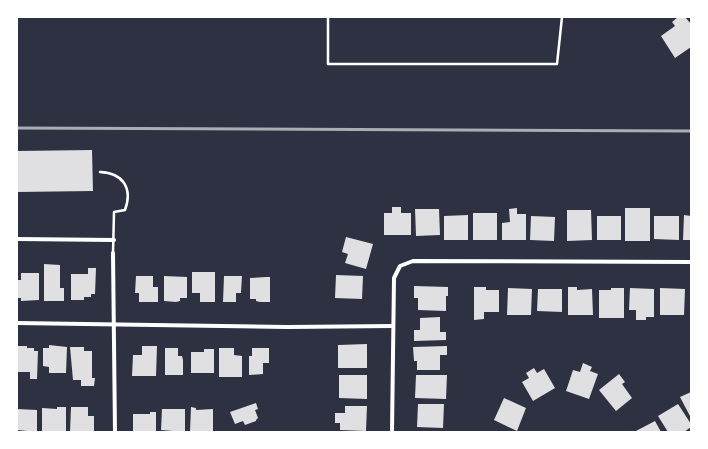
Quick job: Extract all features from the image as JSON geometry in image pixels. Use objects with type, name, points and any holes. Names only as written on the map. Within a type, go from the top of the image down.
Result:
[{"type":"street","points":[[17,239],[114,240]]},
{"type":"street","points":[[114,253],[115,432]]},
{"type":"street","points":[[392,432],[394,278],[400,266],[413,261],[691,262]]},
{"type":"street","points":[[17,323],[287,327],[393,326]]},
{"type":"lane","points":[[328,17],[328,64],[557,64],[562,17]]},
{"type":"lane","points":[[100,172],[112,173],[119,178],[125,185],[127,192],[128,202],[125,210],[114,212],[114,253]]},
{"type":"building","points":[[678,17],[685,17],[691,24],[691,47],[675,58],[661,36],[675,26],[672,22]]},
{"type":"building","points":[[92,150],[93,191],[17,192],[17,151]]},
{"type":"building","points":[[392,207],[401,207],[401,213],[411,213],[411,235],[384,235],[384,213],[392,213]]},
{"type":"building","points":[[517,208],[517,214],[526,214],[526,240],[502,240],[502,223],[510,222],[509,209]]},
{"type":"building","points":[[625,208],[650,208],[650,241],[625,241]]},
{"type":"building","points":[[415,209],[439,209],[440,235],[416,236]]},
{"type":"building","points":[[567,210],[591,210],[592,240],[567,241]]},
{"type":"building","points":[[473,213],[497,213],[497,240],[473,240]]},
{"type":"building","points":[[468,215],[468,240],[444,240],[444,216]]},
{"type":"building","points":[[684,215],[691,216],[691,240],[683,240]]},
{"type":"building","points":[[531,216],[555,217],[554,241],[530,240]]},
{"type":"building","points":[[597,216],[621,216],[621,240],[597,240]]},
{"type":"building","points":[[654,216],[679,216],[679,240],[654,239]]},
{"type":"building","points":[[346,237],[373,244],[366,269],[345,263],[348,254],[342,252]]},
{"type":"building","points":[[44,264],[60,265],[60,288],[64,288],[64,301],[44,301]]},
{"type":"building","points":[[88,268],[96,268],[95,294],[91,294],[91,297],[84,297],[84,300],[71,300],[71,274],[88,274]]},
{"type":"building","points":[[192,272],[215,272],[215,302],[200,302],[200,293],[192,293]]},
{"type":"building","points":[[21,273],[39,273],[39,300],[21,301],[21,298],[17,298],[17,280],[21,280]]},
{"type":"building","points":[[336,275],[363,276],[362,299],[335,298]]},
{"type":"building","points":[[136,276],[153,276],[153,287],[158,287],[158,302],[139,302],[139,293],[135,293]]},
{"type":"building","points":[[164,276],[187,277],[187,298],[180,298],[180,301],[176,302],[164,301]]},
{"type":"building","points":[[224,276],[242,276],[241,293],[236,293],[236,302],[223,302]]},
{"type":"building","points":[[270,277],[270,302],[260,302],[256,301],[256,299],[250,299],[250,278]]},
{"type":"building","points":[[414,286],[448,287],[448,296],[446,296],[446,311],[418,310],[418,298],[414,298]]},
{"type":"building","points":[[474,287],[486,287],[486,290],[499,290],[499,312],[484,312],[484,319],[474,320]]},
{"type":"building","points":[[568,287],[577,287],[577,290],[592,289],[593,315],[568,315]]},
{"type":"building","points":[[508,288],[532,289],[531,315],[507,315]]},
{"type":"building","points":[[611,288],[624,288],[624,318],[599,318],[599,290],[611,290]]},
{"type":"building","points":[[630,288],[654,289],[654,317],[646,317],[646,320],[636,320],[636,310],[629,310]]},
{"type":"building","points":[[660,288],[685,289],[684,315],[660,315]]},
{"type":"building","points":[[538,289],[562,289],[562,312],[537,311]]},
{"type":"building","points":[[440,317],[440,332],[446,332],[446,340],[414,341],[414,330],[420,330],[420,318]]},
{"type":"building","points":[[367,344],[367,368],[338,368],[338,345]]},
{"type":"building","points":[[49,345],[67,347],[66,373],[49,373],[49,367],[43,366],[43,348],[49,348]]},
{"type":"building","points":[[17,346],[27,346],[27,348],[34,348],[34,351],[38,351],[37,379],[30,379],[30,372],[17,372]]},
{"type":"building","points":[[142,346],[157,346],[156,376],[132,376],[133,355],[142,355]]},
{"type":"building","points":[[447,346],[447,355],[440,355],[440,370],[417,370],[417,361],[414,361],[413,347]]},
{"type":"building","points":[[70,347],[84,347],[84,351],[92,351],[92,378],[95,378],[94,386],[81,386],[81,380],[73,380]]},
{"type":"building","points":[[165,348],[178,348],[178,356],[182,356],[183,360],[183,375],[165,375]]},
{"type":"building","points":[[219,348],[234,348],[234,355],[242,356],[242,377],[219,377]]},
{"type":"building","points":[[252,348],[269,348],[269,363],[263,363],[263,374],[249,375],[249,356],[252,356]]},
{"type":"building","points":[[204,349],[214,349],[214,373],[191,373],[191,352],[204,352]]},
{"type":"building","points":[[583,363],[592,367],[590,371],[598,374],[589,399],[566,391],[573,370],[580,372]]},
{"type":"building","points":[[534,368],[537,373],[544,369],[555,388],[533,401],[522,382],[529,378],[526,373]]},
{"type":"building","points":[[619,374],[625,382],[622,384],[632,398],[616,411],[599,390]]},
{"type":"building","points":[[339,375],[367,375],[367,399],[339,398]]},
{"type":"building","points":[[416,375],[447,375],[446,399],[415,398]]},
{"type":"building","points":[[691,392],[691,418],[680,397]]},
{"type":"building","points":[[504,398],[526,408],[517,431],[494,420]]},
{"type":"building","points":[[256,403],[258,409],[255,410],[258,418],[256,421],[245,425],[243,421],[235,424],[230,412]]},
{"type":"building","points":[[418,404],[444,404],[443,428],[417,427]]},
{"type":"building","points":[[678,404],[691,424],[691,427],[684,432],[668,432],[658,416]]},
{"type":"building","points":[[345,406],[367,406],[366,431],[340,430],[340,423],[335,423],[335,413],[345,413]]},
{"type":"building","points":[[57,407],[66,407],[66,432],[42,432],[42,408],[57,409]]},
{"type":"building","points":[[71,407],[88,407],[88,416],[94,416],[94,432],[70,432]]},
{"type":"building","points":[[191,407],[196,408],[196,410],[213,409],[213,431],[190,432]]},
{"type":"building","points":[[17,409],[37,410],[37,432],[17,430]]},
{"type":"building","points":[[162,409],[185,409],[185,432],[161,430]]},
{"type":"building","points":[[150,412],[156,412],[156,432],[133,432],[133,414],[150,414]]},
{"type":"building","points":[[655,421],[661,432],[634,432]]},
{"type":"railway","points":[[17,128],[691,131]]}]
